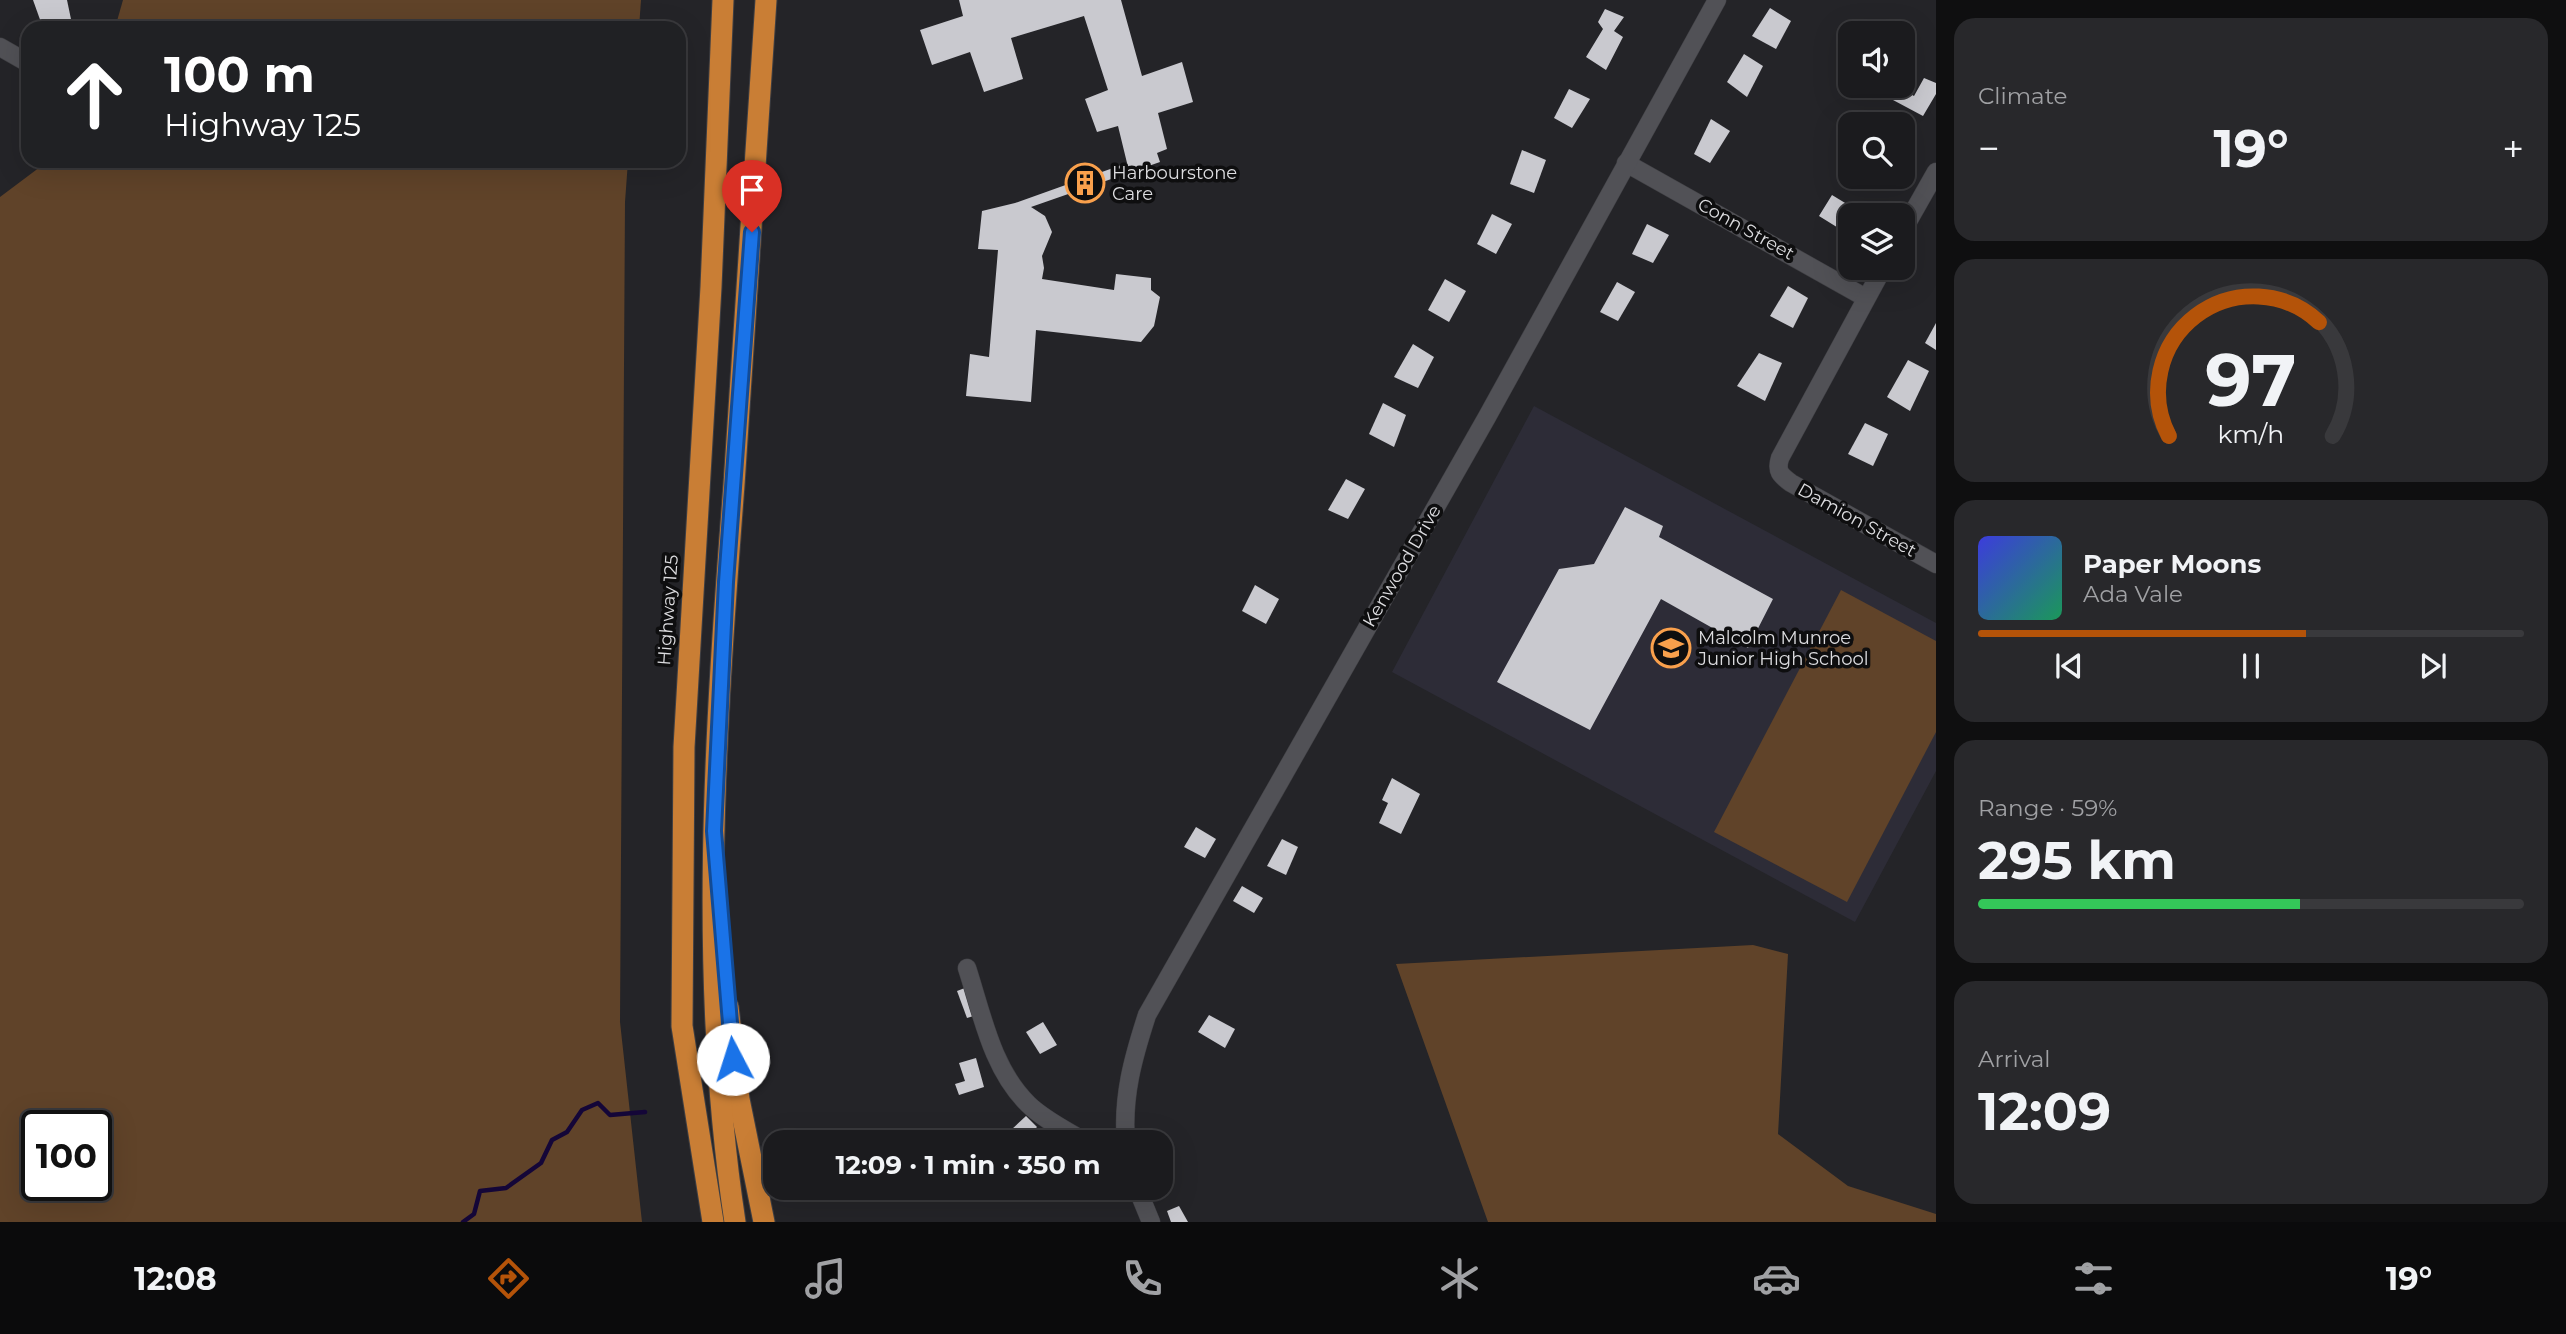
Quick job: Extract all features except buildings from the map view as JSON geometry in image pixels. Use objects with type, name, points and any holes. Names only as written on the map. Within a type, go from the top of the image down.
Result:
[{"type":"highway","name":"Highway 125","points":[[713,1222],[682,1026],[684,747],[711,287],[723,0]]},
{"type":"highway","points":[[735,1222],[721,1127],[715,1014],[714,831],[726,582],[766,0]]},
{"type":"highway","points":[[714,831],[733,1059],[764,1222]]},
{"type":"street","name":"Kenwood Drive","points":[[1125,1130],[1129,1072],[1147,1016],[1480,429],[1717,0]]},
{"type":"street","points":[[0,47],[21,59]]},
{"type":"street","name":"Conn Street","points":[[1626,163],[1866,298]]},
{"type":"street","points":[[1915,210],[1936,172]]},
{"type":"street","points":[[1866,298],[1876,280]]},
{"type":"street","name":"Damion Street","points":[[1866,298],[1780,458],[1780,474],[1936,564]]},
{"type":"street","points":[[967,968],[997,1058],[1010,1083],[1033,1108],[1067,1130]]},
{"type":"street","points":[[1142,1200],[1151,1222]]},
{"type":"shaded area","points":[[123,0],[641,0],[640,21],[117,21]]},
{"type":"shaded area","points":[[39,168],[627,168],[625,202],[620,1022],[642,1222],[0,1222],[0,197]]},
{"type":"shaded area","name":"Malcolm Munroe Junior High School","points":[[1534,406],[1936,623],[1936,771],[1855,922],[1392,672]]},
{"type":"shaded area","points":[[1841,590],[1936,641],[1936,732],[1847,902],[1714,832]]},
{"type":"shaded area","points":[[1753,945],[1788,954],[1778,1134],[1848,1186],[1936,1214],[1936,1222],[1488,1222],[1396,964]]},
{"type":"waterway","points":[[463,1222],[474,1214],[480,1191],[506,1188],[541,1163],[552,1140],[567,1132],[582,1110],[598,1103],[610,1115],[645,1112]]},
{"type":"place","name":"Harbourstone Care","points":[[1085,183]]},
{"type":"place","name":"Malcolm Munroe Junior High School","points":[[1671,648]]},
{"type":"route","points":[[733,1059],[714,831],[726,582],[752,232]]}]
